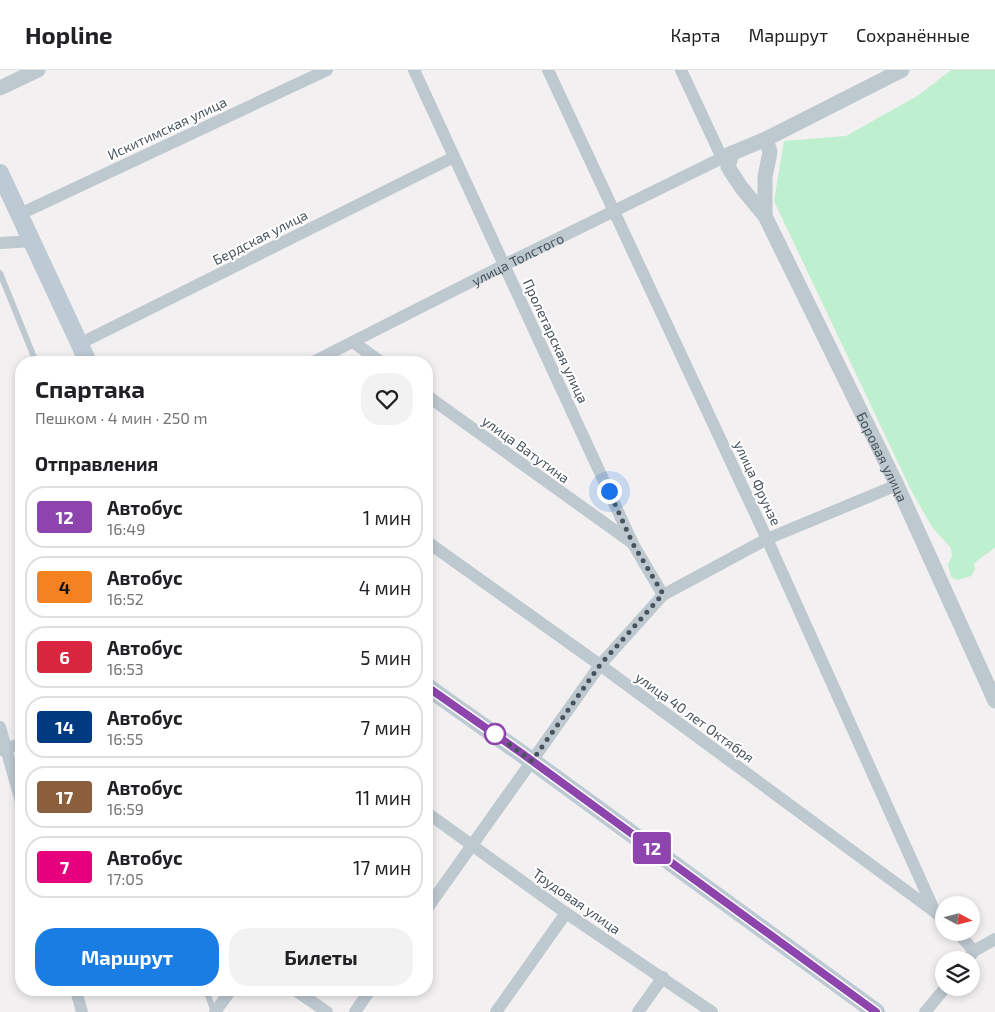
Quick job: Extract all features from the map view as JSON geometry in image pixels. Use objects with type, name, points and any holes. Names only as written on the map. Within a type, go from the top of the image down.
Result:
[{"type":"main road","points":[[0,172],[85,356]]},
{"type":"main road","points":[[433,691],[876,1012]]},
{"type":"street","points":[[0,88],[38,70]]},
{"type":"street","name":"Искитимская улица","points":[[20,214],[326,70]]},
{"type":"street","name":"Пролетарская улица","points":[[414,70],[633,544],[663,594]]},
{"type":"street","name":"улица Фрунзе","points":[[548,70],[615,211],[935,907]]},
{"type":"street","points":[[681,70],[741,187],[765,216]]},
{"type":"street","points":[[728,159],[902,70]]},
{"type":"street","points":[[765,216],[765,178],[770,152],[766,139]]},
{"type":"street","name":"Бердская улица","points":[[79,344],[454,157]]},
{"type":"street","name":"улица Толстого","points":[[325,356],[504,265],[728,159]]},
{"type":"street","points":[[741,187],[750,191],[759,188],[765,178]]},
{"type":"street","name":"Боровая улица","points":[[765,216],[898,485],[994,696]]},
{"type":"street","points":[[0,243],[32,240]]},
{"type":"street","points":[[353,342],[373,356]]},
{"type":"street","name":"улица Ватутина","points":[[433,400],[633,544]]},
{"type":"street","points":[[433,900],[600,665],[663,594],[767,540],[898,485]]},
{"type":"street","name":"улица 40 лет Октября","points":[[433,547],[600,665],[935,913]]},
{"type":"street","points":[[0,727],[3,749],[15,784]]},
{"type":"street","name":"Трудовая улица","points":[[433,817],[566,913],[712,1012]]},
{"type":"street","points":[[496,1012],[566,913]]},
{"type":"street","points":[[978,951],[995,939]]},
{"type":"street","points":[[638,1012],[663,977]]},
{"type":"street","points":[[78,996],[82,1012]]},
{"type":"street","points":[[214,1012],[226,996]]},
{"type":"street","points":[[304,996],[327,1012]]},
{"type":"street","points":[[355,1012],[366,996]]},
{"type":"street","points":[[925,1012],[938,996]]},
{"type":"lane","points":[[0,273],[34,356]]},
{"type":"lane","points":[[208,996],[214,1012]]},
{"type":"green space","points":[[951,70],[995,70],[995,547],[974,564],[975,569],[971,576],[958,580],[951,577],[948,564],[952,556],[951,548],[932,527],[912,492],[774,201],[784,141],[846,136],[919,95]]},
{"type":"bus line","name":"12","points":[[433,691],[520,752],[876,1012]]},
{"type":"route","points":[[495,734],[532,761],[600,665],[663,594],[633,544],[609,491]]}]
